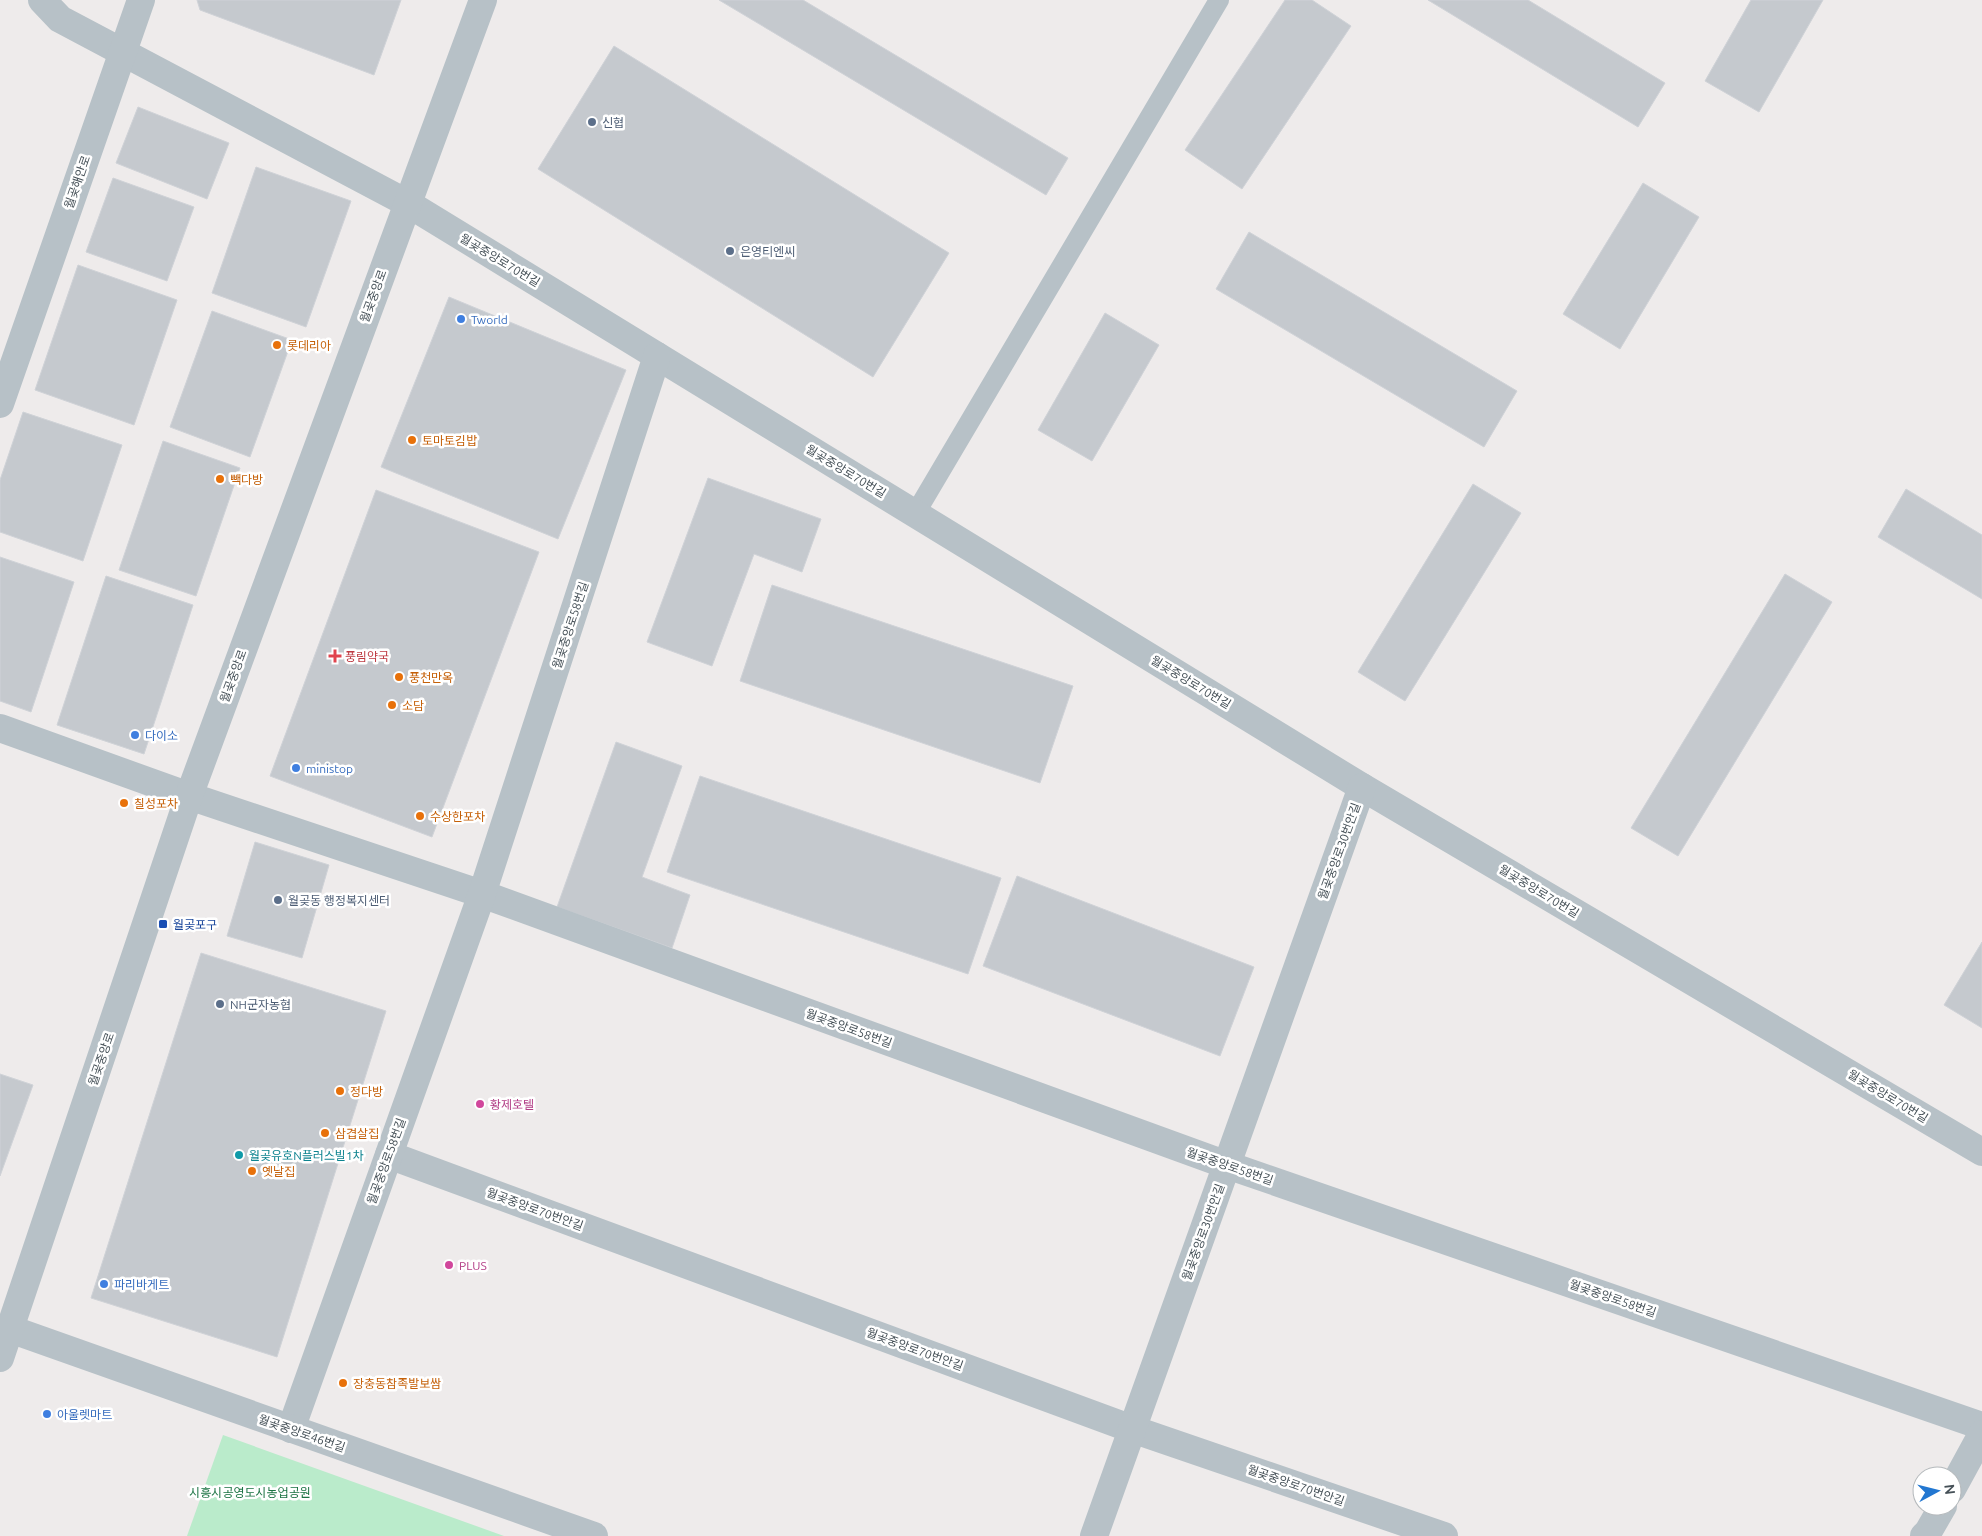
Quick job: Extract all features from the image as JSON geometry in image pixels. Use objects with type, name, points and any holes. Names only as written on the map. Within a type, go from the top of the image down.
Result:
[{"type":"street","points":[[42,0],[60,19],[123,52]]},
{"type":"street","name":"월곶해안로","points":[[0,404],[141,0]]},
{"type":"street","name":"월곶중앙로","points":[[0,1358],[189,796],[482,0]]},
{"type":"street","name":"월곶중앙로70번길","points":[[123,52],[407,203],[1362,787],[1982,1152]]},
{"type":"street","name":"월곶중앙로58번길","points":[[290,1429],[482,894],[657,356]]},
{"type":"street","name":"월곶중앙로58번길","points":[[0,728],[189,796],[482,894],[1227,1165],[1982,1426]]},
{"type":"street","name":"월곶중앙로30번안길","points":[[1094,1536],[1362,787]]},
{"type":"street","name":"월곶중앙로70번안길","points":[[388,1155],[1132,1429],[1444,1536]]},
{"type":"street","name":"월곶중앙로46번길","points":[[10,1329],[594,1536]]},
{"type":"street","points":[[1962,1471],[1982,1434]]},
{"type":"street","points":[[1924,1536],[1937,1516]]},
{"type":"lane","points":[[915,514],[1219,0]]},
{"type":"green space","name":"시흥시공영도시농업공원","points":[[223,1435],[504,1536],[187,1536]]},
{"type":"building","points":[[197,0],[401,0],[374,75],[200,10]]},
{"type":"building","points":[[719,0],[803,0],[1068,158],[1046,195]]},
{"type":"building","points":[[1285,0],[1312,0],[1351,26],[1242,189],[1185,150]]},
{"type":"building","points":[[1428,0],[1528,0],[1665,83],[1638,127]]},
{"type":"building","points":[[1751,0],[1823,0],[1759,112],[1705,81]]},
{"type":"building","points":[[614,46],[949,253],[873,377],[538,169]]},
{"type":"building","points":[[138,107],[229,143],[207,199],[116,163]]},
{"type":"building","points":[[256,167],[351,201],[306,327],[212,293]]},
{"type":"building","points":[[113,178],[194,207],[167,281],[86,252]]},
{"type":"building","points":[[1643,183],[1699,217],[1620,349],[1563,314]]},
{"type":"building","points":[[1249,232],[1517,391],[1484,447],[1216,289]]},
{"type":"building","points":[[78,265],[177,300],[134,425],[35,390]]},
{"type":"building","points":[[449,297],[626,370],[558,539],[381,467]]},
{"type":"building","points":[[212,311],[292,340],[250,457],[170,427]]},
{"type":"building","points":[[1105,313],[1159,345],[1092,461],[1038,430]]},
{"type":"building","points":[[23,412],[122,445],[83,561],[0,532],[0,480]]},
{"type":"building","points":[[163,441],[240,468],[196,596],[119,570]]},
{"type":"building","points":[[708,478],[821,519],[802,572],[754,554],[712,666],[647,642]]},
{"type":"building","points":[[1473,484],[1521,513],[1405,701],[1358,672]]},
{"type":"building","points":[[1906,489],[1982,535],[1982,599],[1878,537]]},
{"type":"building","points":[[376,490],[539,552],[432,837],[270,776]]},
{"type":"building","points":[[0,557],[74,582],[31,712],[0,701]]},
{"type":"building","points":[[1785,574],[1832,602],[1678,856],[1631,828]]},
{"type":"building","points":[[106,576],[193,605],[144,754],[57,725]]},
{"type":"building","points":[[772,585],[1073,686],[1040,783],[740,681]]},
{"type":"building","points":[[616,742],[682,766],[642,877],[690,895],[672,948],[557,907]]},
{"type":"building","points":[[700,776],[1001,878],[968,974],[667,872]]},
{"type":"building","name":"월곶동 행정복지센터","points":[[255,842],[329,865],[302,958],[227,936]]},
{"type":"building","points":[[1017,876],[1254,967],[1220,1056],[983,966]]},
{"type":"building","points":[[1982,942],[1982,1028],[1944,1005]]},
{"type":"building","name":"월곶유호N플러스빌1차","points":[[201,953],[386,1011],[277,1357],[91,1298]]},
{"type":"building","points":[[0,1074],[33,1085],[0,1176]]},
{"type":"place","name":"신협","points":[[592,122]]},
{"type":"place","name":"은영티엔씨","points":[[730,251]]},
{"type":"place","name":"Tworld","points":[[461,319]]},
{"type":"place","name":"롯데리아","points":[[277,345]]},
{"type":"place","name":"토마토김밥","points":[[412,440]]},
{"type":"place","name":"빽다방","points":[[220,479]]},
{"type":"place","name":"풍림약국","points":[[335,656]]},
{"type":"place","name":"풍천만옥","points":[[399,677]]},
{"type":"place","name":"소담","points":[[392,705]]},
{"type":"place","name":"다이소","points":[[135,735]]},
{"type":"place","name":"ministop","points":[[296,768]]},
{"type":"place","name":"칠성포차","points":[[124,803]]},
{"type":"place","name":"수상한포차","points":[[420,816]]},
{"type":"place","name":"월곶동 행정복지센터","points":[[278,900]]},
{"type":"place","name":"월곶포구","points":[[163,924]]},
{"type":"place","name":"NH군자농협","points":[[220,1004]]},
{"type":"place","name":"정다방","points":[[340,1091]]},
{"type":"place","name":"황제호텔","points":[[480,1104]]},
{"type":"place","name":"삼겹살집","points":[[325,1133]]},
{"type":"place","name":"월곶유호N플러스빌1차","points":[[239,1155]]},
{"type":"place","name":"옛날집","points":[[252,1171]]},
{"type":"place","name":"PLUS","points":[[449,1265]]},
{"type":"place","name":"파리바게트","points":[[104,1284]]},
{"type":"place","name":"장충동참족발보쌈","points":[[343,1383]]},
{"type":"place","name":"아울렛마트","points":[[47,1414]]}]
